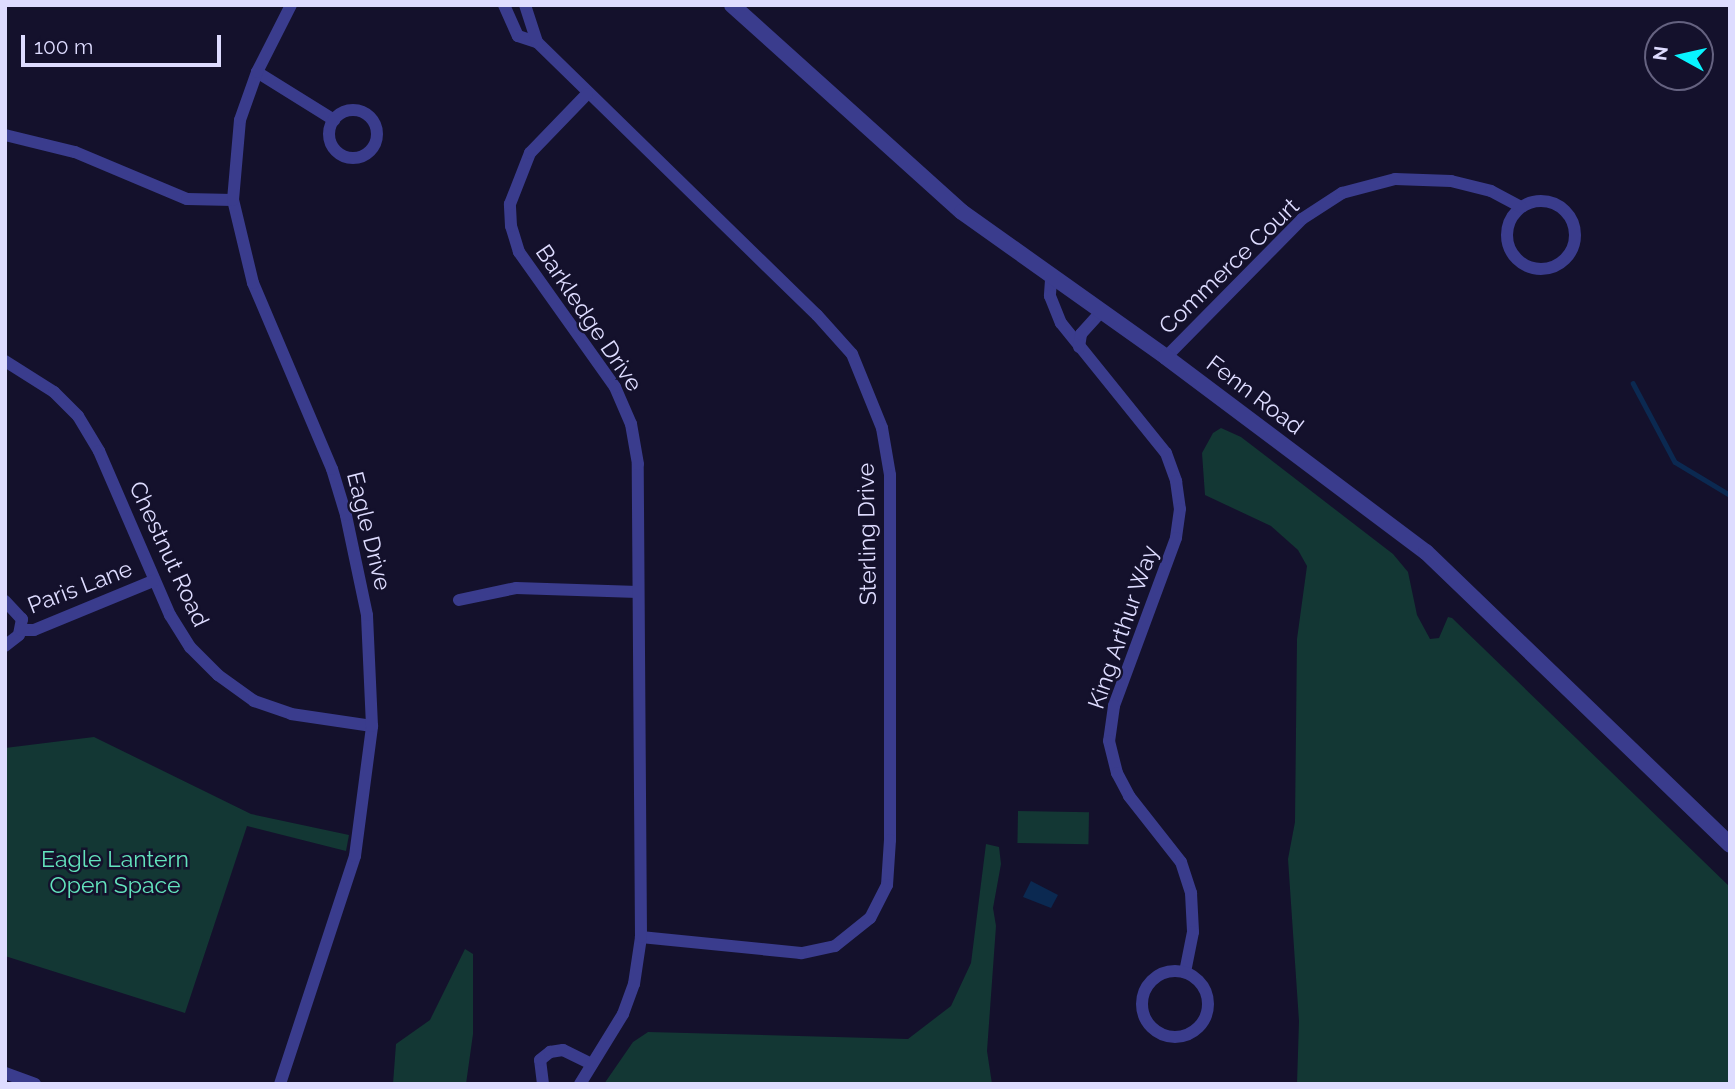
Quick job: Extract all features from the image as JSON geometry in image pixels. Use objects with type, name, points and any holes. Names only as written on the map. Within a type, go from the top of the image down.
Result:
[{"type":"street","name":"Eagle Drive","points":[[280,1084],[355,856],[372,726],[367,615],[346,515],[332,469],[253,283],[233,200],[240,120],[257,72],[291,5]]},
{"type":"street","name":"Sterling Drive","points":[[504,5],[518,36],[537,42]]},
{"type":"street","name":"Sterling Drive","points":[[525,5],[537,42],[587,94],[817,315],[852,354],[882,428],[890,475],[890,840],[887,885],[870,918],[835,946],[801,953],[641,937]]},
{"type":"street","name":"Fenn Road","points":[[733,5],[915,174],[1051,280],[1166,357],[1426,552],[1730,845]]},
{"type":"street","points":[[257,72],[334,120]]},
{"type":"street","name":"Barkledge Drive","points":[[580,1084],[623,1014],[634,984],[641,937],[638,464],[631,424],[615,387],[519,252],[511,226],[517,178],[530,153],[587,94]]},
{"type":"street","points":[[5,135],[75,152],[187,199],[233,200]]},
{"type":"street","name":"Commerce Court","points":[[1166,357],[1302,219],[1342,193],[1395,179],[1451,181],[1491,191],[1521,207]]},
{"type":"street","points":[[1542,201],[1554,204],[1571,219],[1574,241],[1562,261],[1542,269],[1514,256],[1507,236],[1521,207],[1542,201]]},
{"type":"street","name":"King Arthur Way","points":[[1051,280],[1053,309],[1079,347],[1166,453],[1176,481],[1180,509],[1176,538],[1114,706],[1109,741],[1117,773],[1129,796],[1181,862],[1191,892],[1193,932],[1185,972]]},
{"type":"street","points":[[1079,347],[1081,334],[1100,313]]},
{"type":"street","name":"Chestnut Road","points":[[5,361],[54,392],[78,416],[99,451],[153,581],[190,647],[254,701],[290,714],[372,726]]},
{"type":"street","name":"Paris Lane","points":[[5,646],[21,630],[34,630],[153,581]]},
{"type":"street","points":[[459,600],[516,588],[638,592]]},
{"type":"street","name":"Paris Lane","points":[[5,601],[19,612],[21,630]]},
{"type":"street","points":[[1174,971],[1185,972],[1203,986],[1208,1007],[1205,1018],[1189,1034],[1167,1036],[1150,1025],[1143,999],[1153,979],[1174,971]]},
{"type":"street","points":[[543,1084],[540,1060],[550,1052],[563,1049],[592,1064]]},
{"type":"street","points":[[5,1073],[35,1084]]},
{"type":"green space","points":[[1221,428],[1241,437],[1393,554],[1408,572],[1417,615],[1430,639],[1439,638],[1448,617],[1452,618],[1730,887],[1730,1084],[1297,1084],[1299,1021],[1288,859],[1295,822],[1297,639],[1307,566],[1298,550],[1271,526],[1205,495],[1202,453],[1213,433]]},
{"type":"green space","name":"Eagle Lantern Open Space","points":[[94,737],[251,814],[349,835],[346,851],[247,826],[185,1013],[5,956],[5,748]]},
{"type":"green space","points":[[1018,811],[1089,812],[1088,844],[1017,843]]},
{"type":"green space","points":[[986,844],[999,847],[1001,864],[993,908],[996,926],[987,1051],[992,1084],[604,1084],[633,1042],[648,1032],[908,1039],[951,1006],[971,963]]},
{"type":"green space","points":[[465,949],[473,954],[473,1034],[466,1084],[393,1084],[396,1044],[430,1020]]},
{"type":"water","points":[[1031,881],[1058,895],[1051,908],[1023,897]]},
{"type":"waterway","points":[[1633,383],[1675,462],[1730,495]]}]
